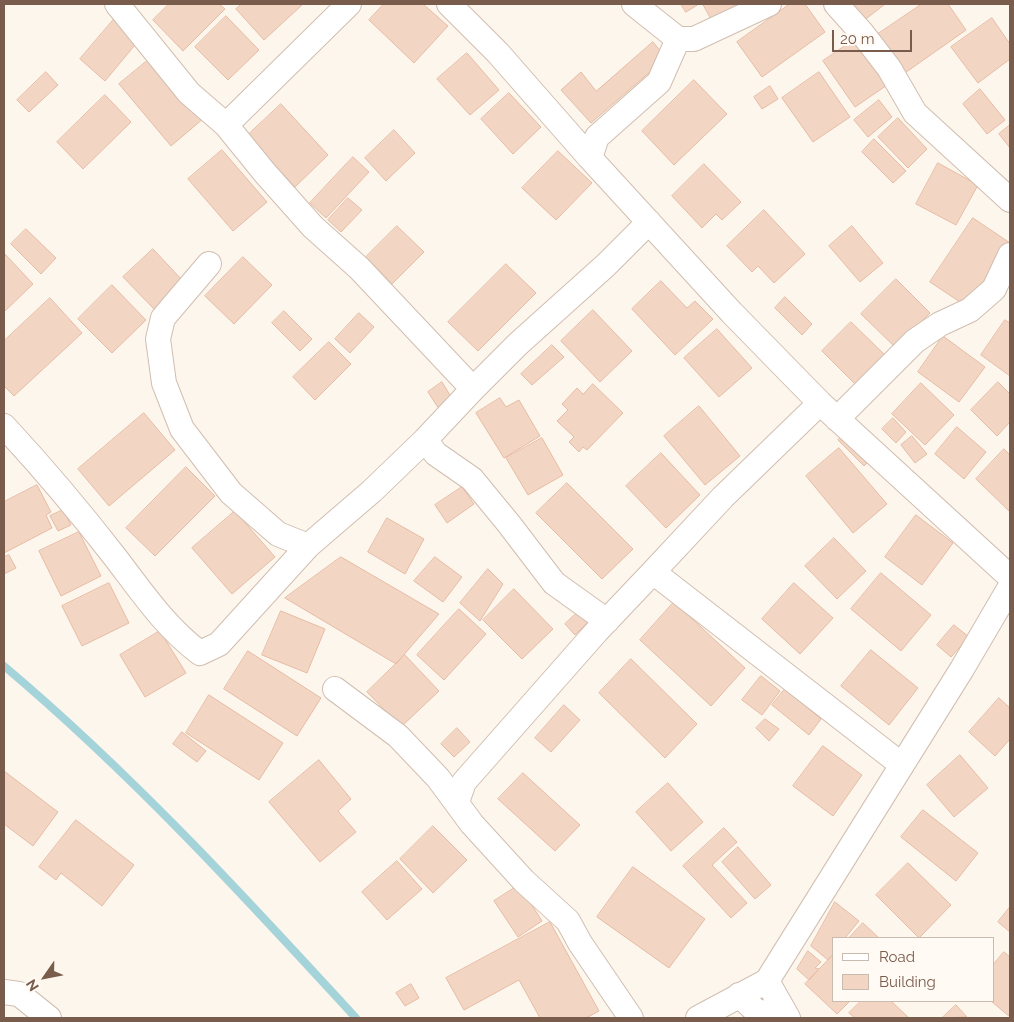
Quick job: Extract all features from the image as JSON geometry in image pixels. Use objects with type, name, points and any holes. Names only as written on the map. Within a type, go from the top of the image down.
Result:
[{"type":"street","points":[[116,4],[189,93],[226,125],[313,227],[360,268],[472,389]]},
{"type":"street","points":[[226,125],[349,4]]},
{"type":"street","points":[[449,4],[498,53],[590,158],[732,313],[828,411],[1010,577]]},
{"type":"street","points":[[634,4],[678,39],[694,40],[769,4]]},
{"type":"street","points":[[836,4],[862,33],[889,68],[915,113],[1010,200]]},
{"type":"street","points":[[590,158],[596,137],[659,82],[678,39]]},
{"type":"street","points":[[4,426],[114,555],[159,615],[186,643],[200,653],[220,644],[308,546],[372,491],[425,440],[472,389],[518,344],[606,265],[649,222]]},
{"type":"street","points":[[457,802],[464,782],[607,621],[723,497],[915,341],[940,324],[970,310],[994,289],[1010,255]]},
{"type":"street","points":[[209,264],[163,318],[158,339],[164,382],[182,429],[231,493],[278,534],[308,546]]},
{"type":"street","points":[[425,440],[436,454],[472,479],[554,583],[607,621]]},
{"type":"street","points":[[653,572],[902,765]]},
{"type":"street","points":[[698,1018],[767,981],[962,669],[1010,587]]},
{"type":"street","points":[[335,689],[398,736],[438,778],[472,824],[524,881],[568,921],[580,943],[631,1018]]},
{"type":"street","points":[[767,981],[788,1018]]},
{"type":"street","points":[[4,992],[19,994],[49,1018]]},
{"type":"street","points":[[739,995],[756,1011],[788,1018]]},
{"type":"building","points":[[169,4],[219,4],[225,9],[183,51],[153,20]]},
{"type":"building","points":[[242,4],[302,5],[264,40],[236,9]]},
{"type":"building","points":[[384,4],[423,4],[448,26],[414,63],[369,20]]},
{"type":"building","points":[[681,4],[699,4],[686,12]]},
{"type":"building","points":[[703,4],[750,4],[714,24]]},
{"type":"building","points":[[790,4],[805,4],[825,32],[762,77],[737,42]]},
{"type":"building","points":[[848,4],[885,4],[862,22]]},
{"type":"building","points":[[922,4],[948,4],[966,30],[902,75],[875,36]]},
{"type":"building","points":[[226,16],[259,50],[228,80],[195,47]]},
{"type":"building","points":[[115,18],[140,39],[105,81],[80,59]]},
{"type":"building","points":[[992,18],[1010,44],[1010,59],[978,83],[951,47]]},
{"type":"building","points":[[858,37],[890,83],[855,107],[823,61]]},
{"type":"building","points":[[653,42],[666,58],[591,123],[561,90],[581,72],[596,91]]},
{"type":"building","points":[[467,53],[499,90],[470,115],[437,79]]},
{"type":"building","points":[[152,57],[204,118],[171,146],[119,84]]},
{"type":"building","points":[[46,72],[58,85],[29,112],[17,100]]},
{"type":"building","points":[[819,72],[850,117],[813,142],[782,98]]},
{"type":"building","points":[[694,80],[727,114],[674,165],[642,131]]},
{"type":"building","points":[[770,86],[778,99],[762,109],[754,97]]},
{"type":"building","points":[[980,89],[1005,120],[987,134],[963,104]]},
{"type":"building","points":[[509,93],[541,127],[513,154],[481,119]]},
{"type":"building","points":[[105,95],[131,122],[83,169],[57,142]]},
{"type":"building","points":[[879,100],[892,117],[868,137],[854,120]]},
{"type":"building","points":[[281,104],[328,155],[295,187],[247,136]]},
{"type":"building","points":[[898,118],[927,149],[908,168],[878,137]]},
{"type":"building","points":[[1010,125],[1010,148],[999,134]]},
{"type":"building","points":[[394,130],[415,153],[386,181],[365,158]]},
{"type":"building","points":[[874,139],[906,171],[893,183],[862,152]]},
{"type":"building","points":[[222,150],[267,202],[233,231],[188,179]]},
{"type":"building","points":[[558,151],[592,183],[556,220],[522,188]]},
{"type":"building","points":[[353,157],[369,172],[326,218],[310,203]]},
{"type":"building","points":[[938,163],[978,185],[956,225],[916,204]]},
{"type":"building","points":[[704,164],[741,202],[722,220],[716,214],[702,228],[672,196]]},
{"type":"building","points":[[348,198],[362,210],[341,232],[328,220]]},
{"type":"building","points":[[764,210],[805,254],[774,283],[758,266],[752,272],[727,246]]},
{"type":"building","points":[[973,218],[1010,243],[1010,246],[969,308],[930,282]]},
{"type":"building","points":[[397,226],[424,252],[392,284],[366,257]]},
{"type":"building","points":[[852,226],[883,263],[860,282],[829,246]]},
{"type":"building","points":[[26,229],[56,258],[41,274],[11,244]]},
{"type":"building","points":[[153,249],[183,281],[154,309],[123,277]]},
{"type":"building","points":[[4,253],[33,284],[4,312]]},
{"type":"building","points":[[243,257],[272,285],[234,324],[205,296]]},
{"type":"building","points":[[506,264],[536,293],[478,351],[448,322]]},
{"type":"building","points":[[896,279],[930,313],[896,348],[861,314]]},
{"type":"building","points":[[661,281],[687,308],[695,301],[713,319],[675,355],[632,309]]},
{"type":"building","points":[[112,285],[146,320],[112,353],[78,319]]},
{"type":"building","points":[[785,297],[812,324],[802,335],[775,308]]},
{"type":"building","points":[[50,298],[82,333],[14,396],[4,386],[4,341]]},
{"type":"building","points":[[593,310],[632,351],[600,382],[561,341]]},
{"type":"building","points":[[284,311],[312,339],[300,351],[272,323]]},
{"type":"building","points":[[359,313],[374,327],[350,353],[335,339]]},
{"type":"building","points":[[1005,320],[1010,323],[1010,376],[981,355]]},
{"type":"building","points":[[851,322],[885,355],[856,385],[822,351]]},
{"type":"building","points":[[717,329],[752,368],[719,397],[684,358]]},
{"type":"building","points":[[943,336],[985,367],[959,402],[918,372]]},
{"type":"building","points":[[329,342],[351,364],[315,400],[293,377]]},
{"type":"building","points":[[552,345],[564,357],[532,385],[521,374]]},
{"type":"building","points":[[442,382],[453,400],[439,409],[428,392]]},
{"type":"building","points":[[998,382],[1010,394],[1010,422],[997,436],[971,410]]},
{"type":"building","points":[[921,383],[954,415],[925,445],[892,414]]},
{"type":"building","points":[[593,384],[623,413],[587,450],[583,447],[579,452],[569,442],[574,437],[557,421],[568,410],[562,404],[577,388],[583,394]]},
{"type":"building","points":[[500,398],[506,407],[519,400],[540,436],[504,458],[476,413]]},
{"type":"building","points":[[699,406],[740,456],[705,485],[664,436]]},
{"type":"building","points":[[144,413],[175,450],[109,506],[78,469]]},
{"type":"building","points":[[893,418],[906,432],[896,443],[882,429]]},
{"type":"building","points":[[957,427],[986,452],[964,479],[935,454]]},
{"type":"building","points":[[848,430],[874,456],[864,466],[838,440]]},
{"type":"building","points":[[912,436],[927,454],[915,463],[901,445]]},
{"type":"building","points":[[542,438],[563,475],[528,495],[506,458]]},
{"type":"building","points":[[839,448],[887,504],[853,533],[806,476]]},
{"type":"building","points":[[1004,449],[1010,455],[1010,512],[976,479]]},
{"type":"building","points":[[661,453],[700,495],[666,528],[626,486]]},
{"type":"building","points":[[186,467],[215,496],[155,556],[126,528]]},
{"type":"building","points":[[567,483],[633,549],[602,579],[536,513]]},
{"type":"building","points":[[37,485],[51,512],[46,515],[52,528],[4,553],[4,502]]},
{"type":"building","points":[[462,487],[474,504],[447,523],[435,505]]},
{"type":"building","points":[[63,510],[71,525],[58,531],[50,516]]},
{"type":"building","points":[[235,511],[275,557],[232,594],[192,548]]},
{"type":"building","points":[[916,515],[953,543],[922,585],[885,557]]},
{"type":"building","points":[[387,518],[424,539],[405,574],[368,552]]},
{"type":"building","points":[[79,532],[101,576],[61,596],[39,551]]},
{"type":"building","points":[[834,538],[866,571],[837,599],[805,566]]},
{"type":"building","points":[[9,555],[16,568],[4,574],[4,557]]},
{"type":"building","points":[[341,557],[439,614],[396,664],[285,598]]},
{"type":"building","points":[[435,557],[462,577],[443,602],[414,581]]},
{"type":"building","points":[[488,569],[503,584],[480,621],[460,603]]},
{"type":"building","points":[[881,573],[931,615],[901,651],[851,609]]},
{"type":"building","points":[[109,583],[129,623],[82,646],[62,606]]},
{"type":"building","points":[[794,583],[833,618],[800,654],[762,619]]},
{"type":"building","points":[[514,589],[553,629],[522,659],[483,620]]},
{"type":"building","points":[[674,602],[745,668],[711,706],[640,640]]},
{"type":"building","points":[[459,609],[486,634],[444,680],[417,655]]},
{"type":"building","points":[[281,611],[325,629],[307,673],[262,655]]},
{"type":"building","points":[[578,612],[588,622],[575,635],[565,624]]},
{"type":"building","points":[[954,625],[969,637],[951,657],[937,645]]},
{"type":"building","points":[[160,631],[186,673],[145,697],[120,655]]},
{"type":"building","points":[[871,650],[918,688],[889,725],[841,686]]},
{"type":"building","points":[[248,651],[321,698],[297,736],[224,689]]},
{"type":"building","points":[[405,655],[439,691],[401,727],[367,692]]},
{"type":"building","points":[[631,659],[697,724],[665,758],[599,693]]},
{"type":"building","points":[[761,676],[780,691],[762,715],[742,700]]},
{"type":"building","points":[[785,689],[821,719],[809,735],[772,705]]},
{"type":"building","points":[[209,695],[283,743],[259,780],[186,733]]},
{"type":"building","points":[[999,698],[1010,708],[1010,739],[995,756],[969,732]]},
{"type":"building","points":[[564,705],[580,720],[551,752],[535,738]]},
{"type":"building","points":[[765,719],[779,729],[769,741],[756,728]]},
{"type":"building","points":[[457,728],[470,742],[454,757],[441,744]]},
{"type":"building","points":[[182,732],[206,751],[197,762],[173,744]]},
{"type":"building","points":[[823,746],[862,775],[833,816],[793,786]]},
{"type":"building","points":[[960,755],[988,788],[954,817],[927,785]]},
{"type":"building","points":[[319,760],[351,799],[338,811],[356,832],[320,862],[269,802]]},
{"type":"building","points":[[4,771],[58,812],[33,846],[4,824]]},
{"type":"building","points":[[523,773],[580,825],[555,851],[498,799]]},
{"type":"building","points":[[668,783],[703,822],[671,851],[636,812]]},
{"type":"building","points":[[923,810],[978,853],[956,881],[901,837]]},
{"type":"building","points":[[76,820],[134,865],[102,906],[61,873],[56,880],[39,867]]},
{"type":"building","points":[[433,826],[467,860],[433,893],[400,859]]},
{"type":"building","points":[[724,828],[737,842],[712,865],[747,903],[731,918],[683,866]]},
{"type":"building","points":[[738,847],[771,885],[755,899],[722,862]]},
{"type":"building","points":[[397,861],[422,889],[387,920],[362,892]]},
{"type":"building","points":[[908,863],[951,905],[918,937],[876,895]]},
{"type":"building","points":[[633,867],[705,919],[669,968],[597,917]]},
{"type":"building","points":[[519,885],[542,921],[518,937],[494,901]]},
{"type":"building","points":[[835,902],[859,921],[846,937],[832,937],[832,955],[828,960],[811,946]]},
{"type":"building","points":[[1010,907],[1010,932],[998,922]]},
{"type":"building","points":[[550,922],[599,1011],[586,1018],[540,1018],[519,980],[464,1010],[446,978]]},
{"type":"building","points":[[863,923],[878,937],[850,937]]},
{"type":"building","points":[[808,951],[821,962],[815,968],[819,969],[809,980],[797,969]]},
{"type":"building","points":[[1004,952],[1010,957],[1010,1017],[992,1002],[994,1002],[994,964]]},
{"type":"building","points":[[832,956],[832,1002],[849,1002],[837,1014],[805,984]]},
{"type":"building","points":[[411,984],[419,998],[405,1006],[396,993]]},
{"type":"building","points":[[860,1002],[892,1002],[909,1018],[855,1018],[849,1013]]},
{"type":"building","points":[[956,1005],[967,1017],[942,1018]]},
{"type":"waterway","points":[[4,666],[142,792],[229,881],[356,1018]]}]
